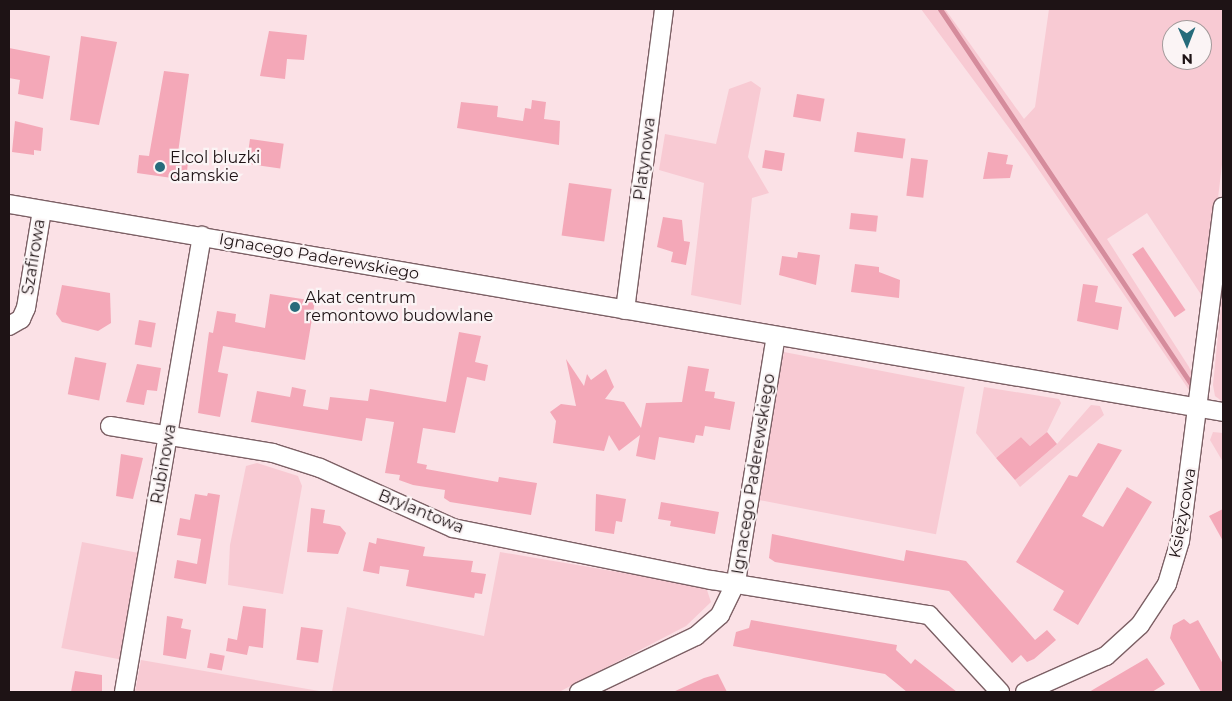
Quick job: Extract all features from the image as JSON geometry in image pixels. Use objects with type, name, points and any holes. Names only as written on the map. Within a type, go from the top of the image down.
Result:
[{"type":"street","name":"Platynowa","points":[[625,310],[664,9]]},
{"type":"street","name":"Ignacego Paderewskiego","points":[[9,204],[1223,412]]},
{"type":"street","name":"Księżycowa","points":[[1025,692],[1106,656],[1155,605],[1180,541],[1200,408],[1223,207]]},
{"type":"street","name":"Szafirowa","points":[[9,326],[21,319],[26,308],[42,210]]},
{"type":"street","name":"Rubinowa","points":[[124,692],[202,236]]},
{"type":"street","name":"Ignacego Paderewskiego","points":[[776,336],[736,582],[929,615],[1000,692]]},
{"type":"street","name":"Brylantowa","points":[[110,426],[273,453],[320,468],[453,528],[736,582]]},
{"type":"street","points":[[578,692],[696,636],[720,615],[736,582]]},
{"type":"shaded area","points":[[921,9],[945,9],[1024,119],[1035,107],[1049,9],[1223,9],[1223,156],[1209,274],[1202,296],[1147,213],[1107,239],[1189,367],[1193,376],[1189,390],[1026,151]]},
{"type":"shaded area","points":[[751,81],[761,88],[748,157],[769,193],[752,198],[741,305],[691,295],[704,183],[659,170],[665,134],[716,144],[729,89]]},
{"type":"shaded area","points":[[1223,285],[1223,402],[1215,396],[1213,385]]},
{"type":"shaded area","points":[[784,352],[965,387],[936,534],[755,499]]},
{"type":"shaded area","points":[[984,387],[1059,399],[1061,403],[1047,432],[1030,446],[1021,437],[996,458],[976,433]]},
{"type":"shaded area","points":[[1091,405],[1100,406],[1104,415],[1020,487],[1015,480],[1057,444]]},
{"type":"shaded area","points":[[1213,432],[1223,433],[1223,462],[1210,440]]},
{"type":"shaded area","points":[[257,463],[298,476],[302,486],[283,594],[228,585],[230,545],[246,466]]},
{"type":"shaded area","points":[[82,542],[140,553],[119,659],[61,648]]},
{"type":"shaded area","points":[[500,552],[706,587],[711,602],[686,626],[559,692],[332,692],[347,607],[484,636]]},
{"type":"shaded area","points":[[141,660],[325,692],[135,692]]},
{"type":"building","points":[[269,31],[307,35],[304,60],[287,59],[285,79],[260,76]]},
{"type":"building","points":[[81,36],[117,42],[99,125],[70,120]]},
{"type":"building","points":[[9,48],[50,56],[43,99],[18,94],[20,80],[9,78]]},
{"type":"building","points":[[164,71],[189,74],[177,160],[188,162],[186,180],[137,173],[139,155],[149,156]]},
{"type":"building","points":[[797,94],[825,99],[821,122],[793,117]]},
{"type":"building","points":[[532,100],[546,102],[544,119],[560,121],[559,145],[457,128],[461,102],[498,106],[497,117],[523,121],[525,108],[531,109]]},
{"type":"building","points":[[15,121],[43,128],[41,151],[34,150],[34,155],[12,152]]},
{"type":"building","points":[[857,132],[906,139],[903,159],[854,152]]},
{"type":"building","points":[[250,139],[284,144],[280,168],[247,164]]},
{"type":"building","points":[[765,150],[785,153],[782,171],[762,168]]},
{"type":"building","points":[[988,152],[1008,155],[1006,164],[1013,165],[1010,178],[983,179]]},
{"type":"building","points":[[911,158],[928,160],[923,198],[906,196]]},
{"type":"building","points":[[569,183],[612,189],[604,241],[562,235]]},
{"type":"building","points":[[851,213],[878,216],[876,232],[849,229]]},
{"type":"building","points":[[663,217],[682,220],[684,241],[690,242],[686,265],[671,262],[673,252],[657,247]]},
{"type":"building","points":[[1143,247],[1185,310],[1175,317],[1132,254]]},
{"type":"building","points":[[798,252],[820,255],[816,285],[779,275],[782,256],[797,258]]},
{"type":"building","points":[[855,264],[879,267],[879,272],[900,280],[899,298],[851,292]]},
{"type":"building","points":[[1083,284],[1098,286],[1095,302],[1122,307],[1118,330],[1077,321]]},
{"type":"building","points":[[62,285],[110,293],[111,323],[98,331],[62,322],[56,314]]},
{"type":"building","points":[[270,294],[315,301],[305,360],[223,346],[218,372],[228,374],[220,417],[198,413],[209,332],[213,333],[217,311],[236,314],[235,322],[265,328]]},
{"type":"building","points":[[139,320],[156,323],[151,348],[135,345]]},
{"type":"building","points":[[459,332],[481,336],[475,362],[488,365],[485,381],[467,377],[455,433],[423,428],[417,463],[427,465],[426,469],[498,482],[499,477],[537,483],[531,515],[450,502],[444,498],[445,490],[413,485],[399,480],[400,475],[385,473],[394,422],[366,418],[362,441],[251,422],[257,391],[290,397],[292,387],[306,390],[303,406],[328,410],[330,397],[368,401],[370,389],[446,402]]},
{"type":"building","points":[[75,357],[106,363],[99,400],[68,394]]},
{"type":"building","points":[[566,359],[584,386],[587,374],[591,380],[606,369],[614,387],[605,399],[624,402],[641,428],[646,403],[682,402],[688,366],[709,369],[705,391],[715,392],[714,398],[735,402],[730,430],[705,426],[703,436],[696,435],[694,443],[659,437],[655,460],[636,456],[640,435],[619,451],[609,435],[604,451],[553,443],[556,421],[550,412],[561,404],[576,406]]},
{"type":"building","points":[[137,364],[161,368],[157,391],[147,390],[144,405],[126,402]]},
{"type":"building","points":[[1047,432],[1057,444],[1015,480],[996,458],[1021,437],[1030,446]]},
{"type":"building","points":[[1098,443],[1122,450],[1082,516],[1103,527],[1127,487],[1152,502],[1078,625],[1053,610],[1064,591],[1016,562],[1069,475],[1077,477]]},
{"type":"building","points":[[121,454],[143,458],[133,499],[116,496]]},
{"type":"building","points":[[208,493],[220,495],[206,584],[174,578],[177,560],[197,564],[201,539],[177,535],[180,518],[190,520],[195,494],[207,496]]},
{"type":"building","points":[[596,494],[626,499],[622,522],[616,521],[614,534],[595,531]]},
{"type":"building","points":[[661,502],[719,512],[715,534],[670,526],[671,521],[658,519]]},
{"type":"building","points":[[311,508],[325,510],[323,523],[340,526],[346,533],[338,554],[307,552]]},
{"type":"building","points":[[1223,509],[1223,541],[1209,516]]},
{"type":"building","points":[[772,534],[904,561],[906,550],[966,561],[1035,640],[1047,630],[1056,640],[1034,659],[1027,662],[1021,655],[1012,663],[949,591],[775,562],[769,558]]},
{"type":"building","points":[[377,538],[425,547],[423,556],[473,561],[471,572],[486,574],[482,594],[475,593],[474,598],[406,586],[409,570],[380,566],[379,574],[363,571],[369,542],[376,544]]},
{"type":"building","points":[[243,606],[266,609],[263,648],[249,646],[247,655],[226,651],[228,638],[237,640]]},
{"type":"building","points":[[167,616],[183,619],[181,628],[191,630],[186,659],[163,655]]},
{"type":"building","points":[[1184,619],[1190,624],[1198,620],[1223,664],[1223,692],[1201,692],[1170,638],[1173,625]]},
{"type":"building","points":[[751,620],[897,645],[896,650],[911,664],[915,659],[957,692],[907,692],[885,674],[733,646],[736,632],[749,628]]},
{"type":"building","points":[[301,627],[323,630],[318,663],[296,660]]},
{"type":"building","points":[[210,653],[225,656],[222,671],[207,668]]},
{"type":"building","points":[[1147,658],[1165,684],[1152,692],[1089,692]]},
{"type":"building","points":[[75,671],[102,675],[102,692],[71,692]]},
{"type":"building","points":[[718,674],[727,692],[673,692],[704,678]]},
{"type":"waterway","points":[[940,9],[1191,384]]},
{"type":"place","name":"Elcol bluzki damskie","points":[[160,167]]},
{"type":"place","name":"Akat centrum remontowo budowlane","points":[[295,307]]}]
